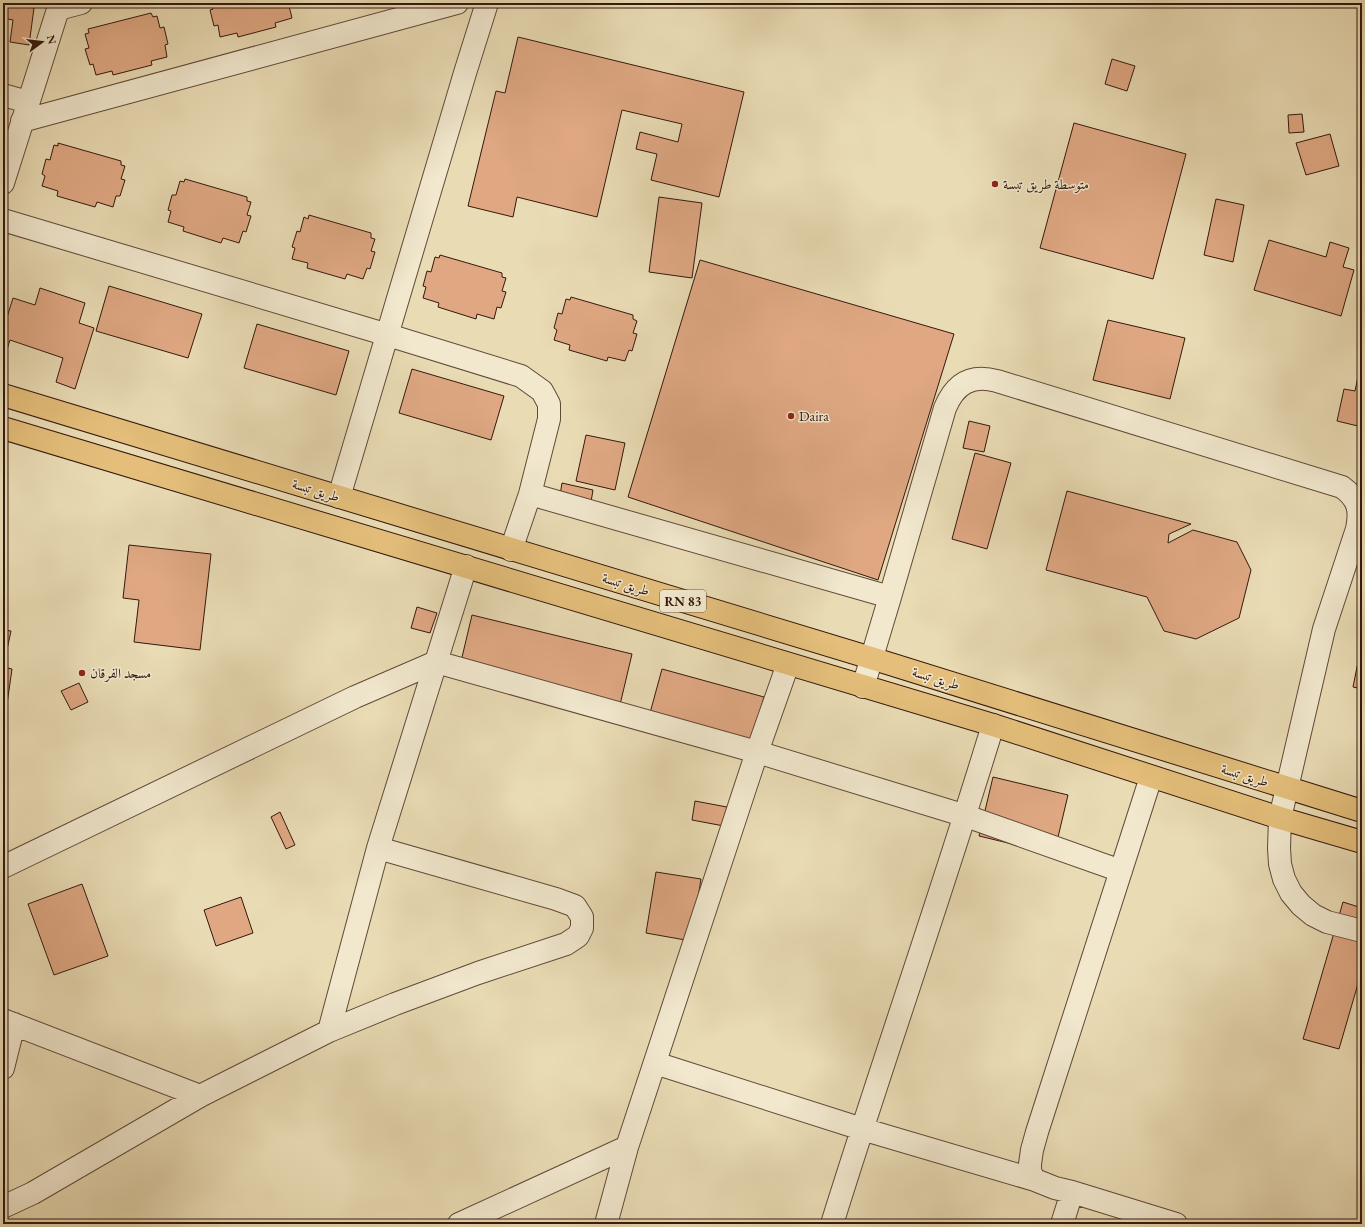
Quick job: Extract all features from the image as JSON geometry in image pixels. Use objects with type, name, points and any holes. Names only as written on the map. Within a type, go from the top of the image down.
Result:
[{"type":"main road","name":"طريق تبسة","points":[[3,395],[871,658],[1362,811]]},
{"type":"main road","name":"طريق تبسة","points":[[3,428],[863,686],[1280,818],[1362,842]]},
{"type":"street","points":[[3,183],[59,6],[81,3]]},
{"type":"street","points":[[25,112],[457,3]]},
{"type":"street","points":[[339,497],[487,3]]},
{"type":"street","points":[[3,95],[25,112]]},
{"type":"street","points":[[3,220],[521,376],[542,391],[548,404],[549,419],[530,494],[511,550]]},
{"type":"street","points":[[863,686],[945,408],[953,391],[960,385],[969,381],[978,379],[997,381],[1342,487],[1352,494],[1358,505],[1360,517],[1324,629],[1280,818],[1280,864],[1284,879],[1291,893],[1301,905],[1313,915],[1327,922],[1362,931]]},
{"type":"street","points":[[530,494],[890,598]]},
{"type":"street","points":[[330,1032],[378,848],[466,566]]},
{"type":"street","points":[[3,866],[355,697],[436,662],[757,752],[966,816],[1121,871]]},
{"type":"street","points":[[606,1224],[627,1147],[757,752],[788,664]]},
{"type":"street","points":[[832,1224],[966,816],[993,726]]},
{"type":"street","points":[[1035,1180],[1030,1172],[1032,1150],[1151,777]]},
{"type":"street","points":[[3,1207],[33,1192],[200,1096],[330,1032],[395,1004],[566,944],[578,936],[582,928],[582,917],[575,906],[556,899],[378,848]]},
{"type":"street","points":[[3,1068],[9,1022],[200,1096]]},
{"type":"street","points":[[655,1063],[862,1129],[1035,1180],[1055,1188],[1176,1224]]},
{"type":"street","points":[[459,1224],[627,1147]]},
{"type":"street","points":[[1062,1224],[1072,1192]]},
{"type":"building","points":[[212,3],[292,3],[293,5],[289,6],[292,18],[275,23],[276,27],[238,37],[237,33],[220,37],[218,25],[214,26],[210,10],[213,9]]},
{"type":"building","points":[[3,4],[34,8],[29,45],[10,42],[13,20],[3,18]]},
{"type":"building","points":[[151,13],[153,17],[157,16],[160,28],[164,27],[168,44],[165,45],[167,57],[151,61],[152,65],[113,75],[112,71],[96,75],[93,64],[90,65],[85,49],[89,48],[85,34],[89,33],[88,29]]},
{"type":"building","points":[[518,37],[744,92],[719,197],[651,180],[657,154],[636,149],[640,132],[678,142],[682,124],[622,110],[597,217],[517,197],[513,217],[468,206],[496,91],[505,93]]},
{"type":"building","points":[[1112,59],[1135,66],[1127,91],[1105,84]]},
{"type":"building","points":[[1302,114],[1304,132],[1289,133],[1288,115]]},
{"type":"building","points":[[1074,123],[1186,154],[1153,279],[1040,248]]},
{"type":"building","points":[[1330,134],[1339,166],[1306,175],[1296,143]]},
{"type":"building","points":[[58,143],[121,161],[121,165],[125,166],[121,179],[125,180],[120,196],[116,196],[113,207],[97,202],[95,207],[57,196],[58,191],[42,186],[45,176],[42,174],[46,159],[50,160],[54,145],[58,146]]},
{"type":"building","points":[[185,179],[247,197],[247,201],[251,202],[247,215],[251,216],[246,232],[243,231],[239,243],[223,238],[221,243],[183,231],[184,227],[168,222],[171,211],[168,210],[172,195],[176,195],[180,181],[184,182]]},
{"type":"building","points":[[659,197],[702,203],[692,278],[649,272]]},
{"type":"building","points":[[1216,199],[1244,205],[1233,262],[1204,255]]},
{"type":"building","points":[[309,215],[371,233],[371,238],[375,239],[371,251],[375,252],[370,269],[367,268],[363,279],[347,274],[345,279],[307,268],[308,263],[292,259],[295,248],[292,247],[297,231],[300,232],[304,217],[308,219]]},
{"type":"building","points":[[1269,240],[1326,257],[1330,242],[1349,248],[1343,267],[1354,270],[1341,316],[1254,290]]},
{"type":"building","points":[[440,255],[502,273],[502,277],[506,278],[502,291],[506,292],[501,308],[497,307],[494,319],[477,314],[476,319],[438,307],[439,303],[423,298],[426,287],[423,286],[427,271],[431,272],[435,257],[439,258]]},
{"type":"building","name":"Daira","points":[[700,260],[954,334],[878,580],[628,497]]},
{"type":"building","points":[[109,286],[202,314],[188,358],[96,331]]},
{"type":"building","points":[[40,288],[85,303],[79,323],[94,328],[75,389],[56,382],[63,358],[10,340],[3,362],[3,330],[13,298],[35,305]]},
{"type":"building","points":[[571,297],[633,315],[633,319],[637,321],[633,333],[637,334],[632,351],[629,350],[625,361],[608,357],[607,361],[569,350],[570,345],[554,340],[557,330],[554,328],[558,313],[562,314],[566,299],[570,300]]},
{"type":"building","points":[[1108,320],[1185,338],[1170,399],[1093,380]]},
{"type":"building","points":[[257,324],[349,351],[336,395],[244,368]]},
{"type":"building","points":[[412,369],[504,396],[491,440],[399,413]]},
{"type":"building","points":[[1359,372],[1362,372],[1362,427],[1337,421],[1344,389],[1355,391]]},
{"type":"building","points":[[969,421],[990,426],[984,452],[963,448]]},
{"type":"building","points":[[586,435],[625,443],[615,490],[576,481]]},
{"type":"building","points":[[975,453],[1011,463],[987,549],[952,539]]},
{"type":"building","points":[[562,483],[593,490],[590,508],[559,501]]},
{"type":"building","points":[[1067,491],[1191,524],[1169,534],[1168,543],[1193,530],[1237,542],[1251,570],[1239,618],[1196,639],[1164,631],[1147,597],[1046,570]]},
{"type":"building","points":[[129,545],[211,554],[200,650],[134,642],[139,600],[123,598]]},
{"type":"building","points":[[417,607],[437,613],[430,633],[411,628]]},
{"type":"building","points":[[472,615],[632,654],[619,709],[459,670]]},
{"type":"building","points":[[3,630],[11,631],[5,659],[3,658]]},
{"type":"building","points":[[1358,662],[1362,663],[1362,689],[1353,687]]},
{"type":"building","points":[[3,667],[12,669],[7,704],[3,703]]},
{"type":"building","points":[[662,669],[764,697],[749,752],[647,724]]},
{"type":"building","points":[[79,683],[88,702],[71,710],[61,691]]},
{"type":"building","points":[[993,777],[1068,795],[1054,854],[979,836]]},
{"type":"building","points":[[695,801],[727,807],[724,826],[692,820]]},
{"type":"building","points":[[280,812],[295,845],[286,849],[271,817]]},
{"type":"building","points":[[656,872],[701,879],[691,941],[646,933]]},
{"type":"building","points":[[82,884],[108,956],[54,975],[28,904]]},
{"type":"building","points":[[241,897],[253,933],[216,946],[204,910]]},
{"type":"building","points":[[1343,902],[1362,908],[1362,970],[1339,1049],[1303,1039]]},
{"type":"place","name":"متوسطة طريق تبسة","points":[[995,184]]},
{"type":"place","name":"Daira","points":[[791,416]]},
{"type":"place","name":"مسجد الفرقان","points":[[82,673]]}]
